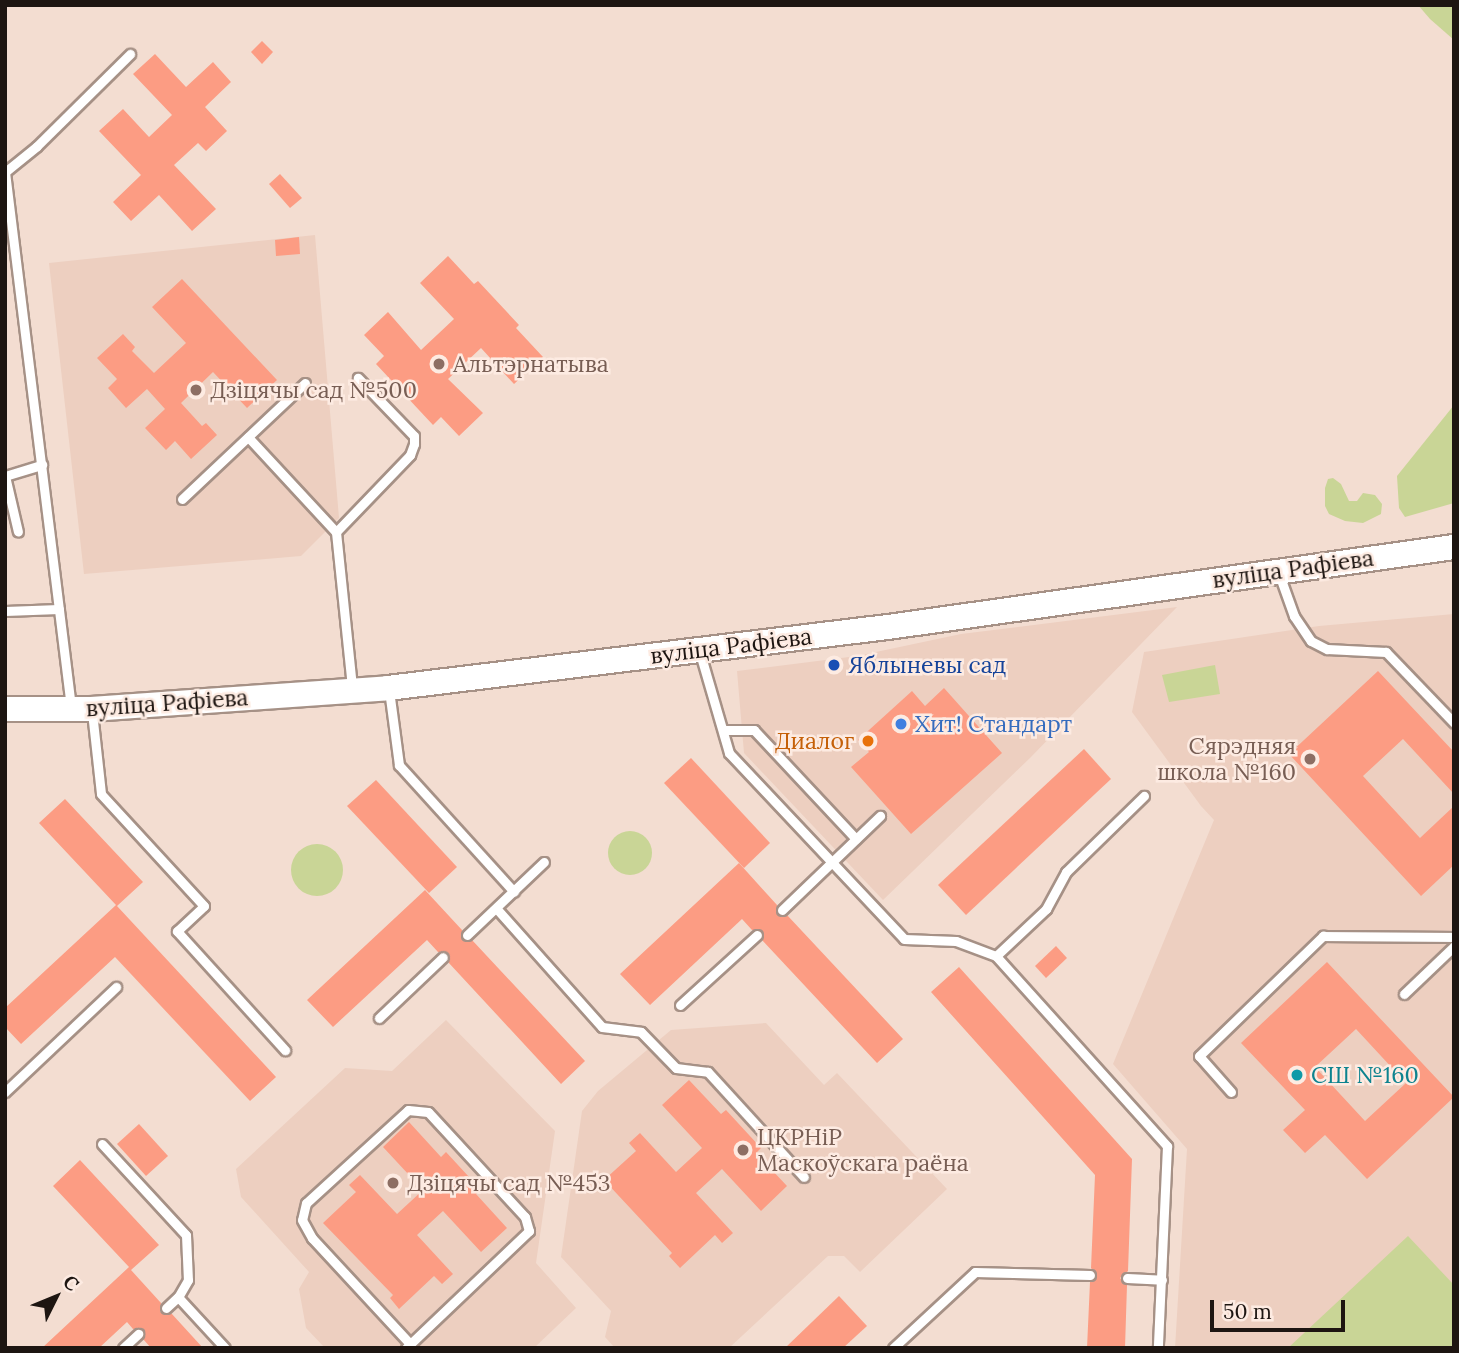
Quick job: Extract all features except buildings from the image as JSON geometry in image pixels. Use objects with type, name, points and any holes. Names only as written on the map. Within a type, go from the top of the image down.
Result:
[{"type":"main road","name":"вуліца Рафіева","points":[[5,709],[81,709],[388,688],[699,651],[1454,547]]},
{"type":"lane","points":[[130,54],[37,146],[5,172],[59,609],[101,794],[204,906],[177,931],[285,1050]]},
{"type":"lane","points":[[5,275],[18,273]]},
{"type":"lane","points":[[336,532],[410,455],[414,444],[414,436],[358,378]]},
{"type":"lane","points":[[182,499],[305,383]]},
{"type":"lane","points":[[248,437],[336,532],[353,690]]},
{"type":"lane","points":[[18,532],[5,476],[42,465]]},
{"type":"lane","points":[[1277,571],[1294,616],[1311,641],[1327,649],[1386,652],[1454,723]]},
{"type":"lane","points":[[5,611],[59,609]]},
{"type":"lane","points":[[699,651],[729,753],[904,939],[956,941],[996,956],[1167,1146],[1158,1348]]},
{"type":"lane","points":[[388,688],[399,765],[514,892]]},
{"type":"lane","points":[[723,730],[754,730],[856,839]]},
{"type":"lane","points":[[996,956],[1046,909],[1066,872],[1144,796]]},
{"type":"lane","points":[[782,910],[880,816]]},
{"type":"lane","points":[[467,935],[544,862]]},
{"type":"lane","points":[[496,908],[601,1027],[641,1032],[676,1069],[708,1072],[804,1177]]},
{"type":"lane","points":[[680,1004],[757,935]]},
{"type":"lane","points":[[1231,1092],[1199,1056],[1323,936],[1454,937]]},
{"type":"lane","points":[[1404,994],[1454,946]]},
{"type":"lane","points":[[379,1018],[443,957]]},
{"type":"lane","points":[[5,1092],[116,987]]},
{"type":"lane","points":[[408,1110],[428,1112],[525,1217],[528,1231],[408,1346],[312,1237],[302,1220],[306,1203],[408,1110]]},
{"type":"lane","points":[[102,1144],[186,1235],[188,1280],[178,1297],[166,1308]]},
{"type":"lane","points":[[892,1348],[975,1272],[1090,1275]]},
{"type":"lane","points":[[1127,1279],[1161,1280]]},
{"type":"lane","points":[[178,1297],[225,1348]]},
{"type":"lane","points":[[124,1348],[138,1334]]},
{"type":"shaded area","name":"Дзіцячы сад №500","points":[[315,235],[339,518],[301,556],[84,574],[49,263]]},
{"type":"shaded area","points":[[1177,607],[1030,758],[883,900],[744,753],[737,671],[857,656],[961,634]]},
{"type":"shaded area","points":[[1454,614],[1454,1348],[1175,1348],[1187,1149],[1113,1064],[1214,820],[1132,712],[1144,652],[1319,626]]},
{"type":"shaded area","name":"Дзіцячы сад №453","points":[[446,1020],[555,1131],[536,1263],[576,1308],[534,1348],[325,1348],[306,1328],[299,1289],[309,1272],[241,1197],[236,1169],[345,1068],[392,1071]]},
{"type":"shaded area","name":"ЦКРНіР Маскоўскага раёна","points":[[766,1023],[824,1085],[837,1073],[947,1189],[860,1272],[844,1256],[828,1256],[729,1348],[615,1348],[605,1337],[611,1311],[561,1257],[582,1111],[598,1091],[671,1030]]},
{"type":"green space","points":[[1418,5],[1454,5],[1454,40],[1430,19]]},
{"type":"green space","points":[[1454,405],[1454,503],[1405,517],[1399,508],[1397,476]]},
{"type":"green space","points":[[1333,478],[1341,484],[1349,501],[1357,501],[1363,493],[1375,495],[1382,504],[1381,514],[1363,523],[1345,521],[1329,514],[1325,506],[1325,488],[1328,479]]},
{"type":"green space","points":[[1215,665],[1220,694],[1169,702],[1162,675]]},
{"type":"green space","points":[[630,831],[646,837],[652,853],[646,869],[630,875],[614,869],[608,853],[614,837]]},
{"type":"green space","points":[[317,844],[336,851],[343,870],[336,889],[317,896],[298,889],[291,870],[298,851]]},
{"type":"green space","points":[[1408,1236],[1454,1285],[1454,1348],[1288,1348]]},
{"type":"place","name":"Альтэрнатыва","points":[[439,364]]},
{"type":"place","name":"Дзіцячы сад №500","points":[[196,390]]},
{"type":"place","name":"Яблыневы сад","points":[[834,665]]},
{"type":"place","name":"Хит! Стандарт","points":[[901,724]]},
{"type":"place","name":"Диалог","points":[[868,741]]},
{"type":"place","name":"Сярэдняя школа №160","points":[[1310,759]]},
{"type":"place","name":"СШ №160","points":[[1297,1075]]},
{"type":"place","name":"ЦКРНіР Маскоўскага раёна","points":[[743,1150]]},
{"type":"place","name":"Дзіцячы сад №453","points":[[393,1183]]}]
